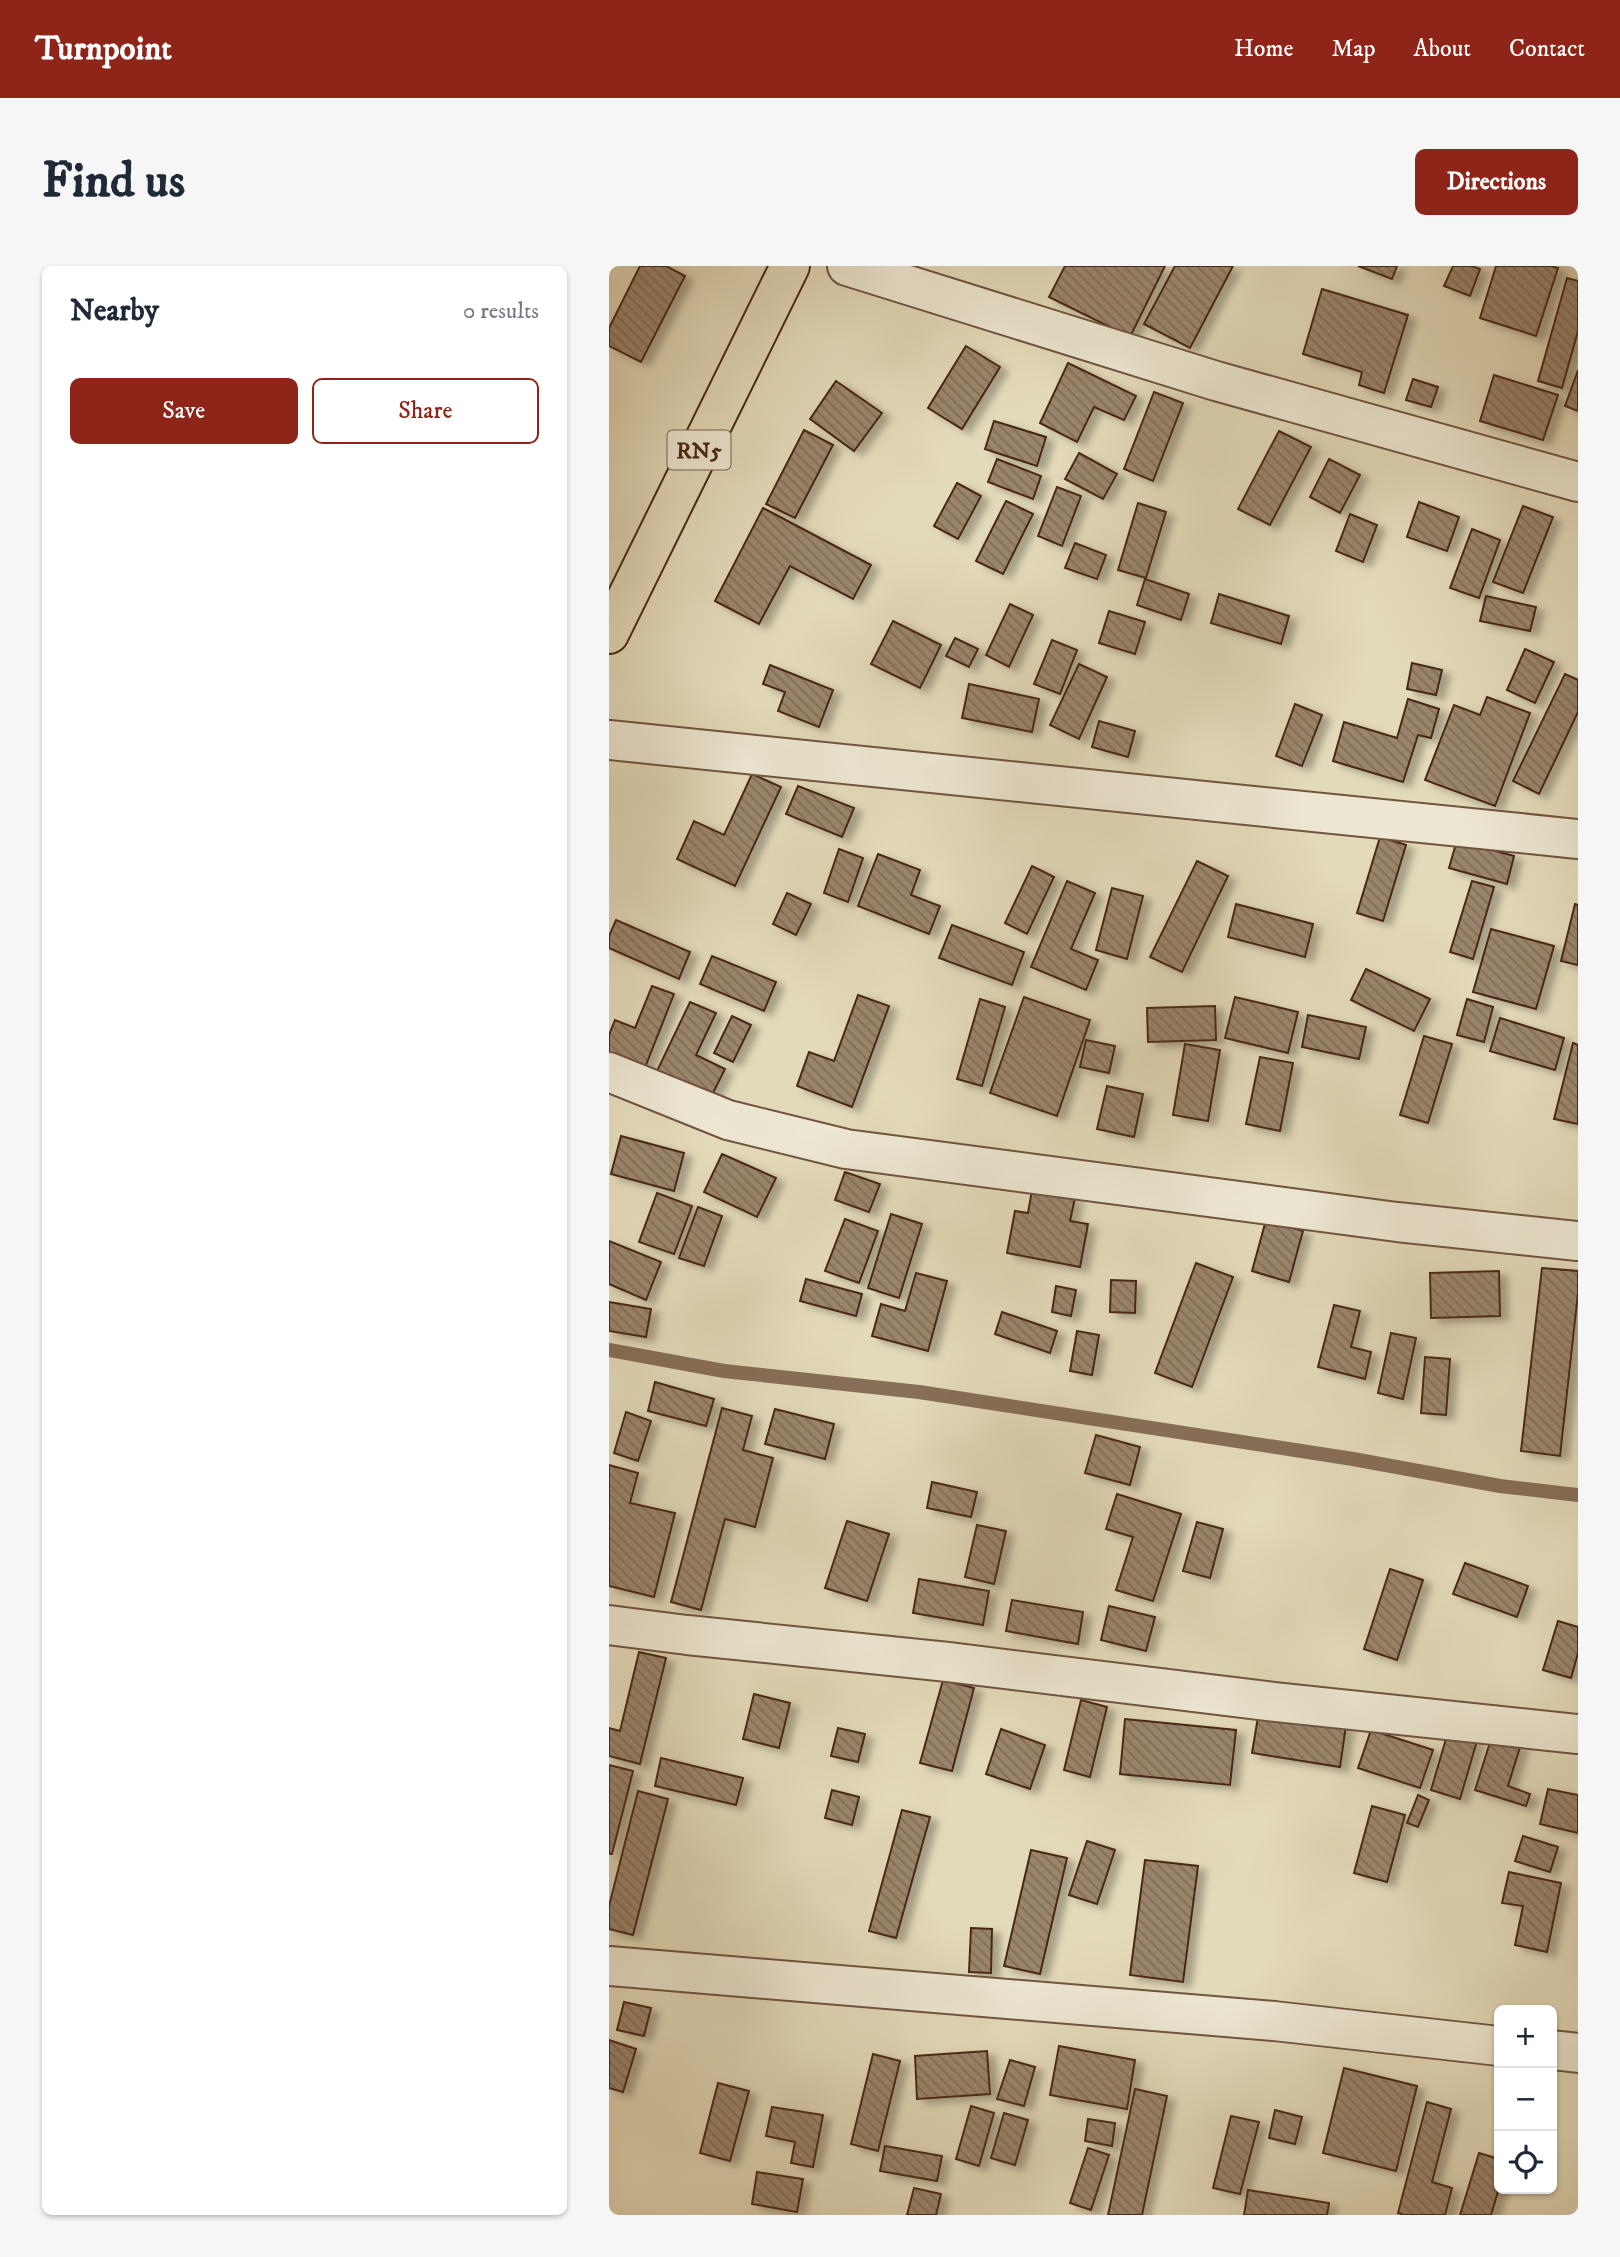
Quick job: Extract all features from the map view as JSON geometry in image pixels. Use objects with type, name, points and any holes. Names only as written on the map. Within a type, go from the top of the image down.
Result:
[{"type":"highway","name":"RN5","points":[[609,634],[790,266]]},
{"type":"street","points":[[847,266],[1216,381],[1578,482]]},
{"type":"street","points":[[609,740],[1578,839]]},
{"type":"street","points":[[609,1072],[728,1120],[846,1149],[1397,1222],[1578,1241]]},
{"type":"street","points":[[609,1625],[1578,1734]]},
{"type":"street","points":[[609,1966],[1274,2021],[1494,2045]]},
{"type":"street","points":[[1557,2051],[1578,2053]]},
{"type":"building","points":[[640,266],[666,266],[685,276],[641,362],[609,346],[609,328]]},
{"type":"building","points":[[1065,266],[1165,266],[1130,337],[1049,297]]},
{"type":"building","points":[[1175,266],[1233,266],[1190,348],[1144,324]]},
{"type":"building","points":[[1358,266],[1397,266],[1392,279]]},
{"type":"building","points":[[1453,266],[1480,269],[1470,296],[1444,286]]},
{"type":"building","points":[[1496,266],[1558,268],[1536,336],[1480,318]]},
{"type":"building","points":[[1567,278],[1578,281],[1578,331],[1562,388],[1538,381]]},
{"type":"building","points":[[1322,289],[1408,315],[1384,393],[1359,385],[1362,372],[1303,354]]},
{"type":"building","points":[[966,346],[1000,367],[962,429],[928,408]]},
{"type":"building","points":[[1068,363],[1136,396],[1124,420],[1094,407],[1077,442],[1040,423]]},
{"type":"building","points":[[1578,370],[1578,411],[1565,406]]},
{"type":"building","points":[[1494,375],[1558,395],[1543,440],[1480,421]]},
{"type":"building","points":[[1413,379],[1438,387],[1431,407],[1406,400]]},
{"type":"building","points":[[836,381],[882,413],[854,451],[810,419]]},
{"type":"building","points":[[1154,392],[1183,403],[1153,481],[1124,469]]},
{"type":"building","points":[[994,421],[1046,437],[1037,466],[985,449]]},
{"type":"building","points":[[804,430],[833,445],[795,518],[766,504]]},
{"type":"building","points":[[1279,431],[1311,447],[1270,525],[1238,509]]},
{"type":"building","points":[[1079,453],[1117,474],[1103,499],[1065,479]]},
{"type":"building","points":[[997,459],[1041,476],[1033,499],[988,482]]},
{"type":"building","points":[[1329,459],[1360,475],[1340,513],[1310,497]]},
{"type":"building","points":[[957,483],[981,496],[958,539],[934,526]]},
{"type":"building","points":[[1057,487],[1081,496],[1062,546],[1038,536]]},
{"type":"building","points":[[1006,501],[1033,514],[1003,574],[976,561]]},
{"type":"building","points":[[1419,502],[1459,517],[1447,551],[1407,537]]},
{"type":"building","points":[[1138,503],[1166,512],[1146,578],[1118,570]]},
{"type":"building","points":[[1523,506],[1553,517],[1523,593],[1493,582]]},
{"type":"building","points":[[763,508],[871,565],[853,599],[790,566],[759,624],[715,601]]},
{"type":"building","points":[[1350,514],[1377,525],[1363,562],[1336,551]]},
{"type":"building","points":[[1472,529],[1500,540],[1479,598],[1450,588]]},
{"type":"building","points":[[1075,543],[1106,555],[1097,579],[1065,568]]},
{"type":"building","points":[[1145,579],[1189,594],[1181,620],[1137,605]]},
{"type":"building","points":[[1219,594],[1289,616],[1281,644],[1211,623]]},
{"type":"building","points":[[1486,596],[1536,607],[1530,631],[1480,621]]},
{"type":"building","points":[[1010,604],[1033,615],[1009,667],[986,655]]},
{"type":"building","points":[[1109,611],[1145,622],[1135,654],[1099,643]]},
{"type":"building","points":[[893,621],[941,645],[920,688],[871,664]]},
{"type":"building","points":[[955,638],[978,649],[969,667],[946,656]]},
{"type":"building","points":[[1052,640],[1077,650],[1060,694],[1034,684]]},
{"type":"building","points":[[1525,649],[1554,662],[1535,703],[1507,690]]},
{"type":"building","points":[[1412,663],[1442,670],[1436,695],[1407,689]]},
{"type":"building","points":[[1079,664],[1107,677],[1079,739],[1050,725]]},
{"type":"building","points":[[770,665],[833,690],[819,727],[778,711],[785,692],[763,684]]},
{"type":"building","points":[[1565,674],[1578,680],[1578,712],[1539,794],[1513,781]]},
{"type":"building","points":[[969,684],[1039,699],[1032,732],[962,718]]},
{"type":"building","points":[[1487,697],[1530,713],[1495,806],[1425,780],[1454,705],[1480,715]]},
{"type":"building","points":[[1408,699],[1439,709],[1431,738],[1418,735],[1403,782],[1333,761],[1344,722],[1397,738]]},
{"type":"building","points":[[1295,704],[1322,715],[1302,766],[1276,756]]},
{"type":"building","points":[[1099,721],[1135,731],[1128,757],[1092,747]]},
{"type":"building","points":[[752,774],[781,787],[735,886],[677,859],[694,821],[724,835]]},
{"type":"building","points":[[798,786],[854,808],[842,837],[786,814]]},
{"type":"building","points":[[1380,837],[1406,845],[1383,921],[1357,913]]},
{"type":"building","points":[[1457,840],[1514,856],[1507,884],[1449,868]]},
{"type":"building","points":[[839,849],[863,858],[848,902],[824,893]]},
{"type":"building","points":[[878,854],[920,870],[911,895],[940,906],[929,934],[858,906]]},
{"type":"building","points":[[1197,861],[1228,876],[1182,972],[1150,957]]},
{"type":"building","points":[[1032,866],[1054,877],[1027,934],[1005,923]]},
{"type":"building","points":[[1067,881],[1095,893],[1071,949],[1098,960],[1086,990],[1031,967]]},
{"type":"building","points":[[1472,881],[1494,887],[1473,959],[1450,952]]},
{"type":"building","points":[[1112,888],[1143,896],[1127,959],[1096,950]]},
{"type":"building","points":[[787,893],[811,904],[796,935],[773,924]]},
{"type":"building","points":[[1236,904],[1313,924],[1305,957],[1228,937]]},
{"type":"building","points":[[1575,904],[1578,905],[1578,965],[1561,961]]},
{"type":"building","points":[[616,920],[690,952],[679,979],[609,948],[609,936]]},
{"type":"building","points":[[952,925],[1024,952],[1012,985],[939,958]]},
{"type":"building","points":[[1491,929],[1554,946],[1536,1009],[1473,992]]},
{"type":"building","points":[[712,956],[776,982],[764,1011],[700,984]]},
{"type":"building","points":[[1366,969],[1430,999],[1414,1031],[1351,1000]]},
{"type":"building","points":[[652,986],[674,994],[644,1070],[609,1057],[609,1035],[615,1020],[635,1028]]},
{"type":"building","points":[[858,995],[889,1006],[852,1107],[797,1086],[809,1052],[834,1061]]},
{"type":"building","points":[[1024,997],[1090,1020],[1057,1116],[990,1093]]},
{"type":"building","points":[[1235,997],[1298,1012],[1288,1053],[1225,1038]]},
{"type":"building","points":[[980,999],[1005,1007],[982,1086],[957,1079]]},
{"type":"building","points":[[1467,999],[1493,1007],[1484,1042],[1457,1035]]},
{"type":"building","points":[[690,1002],[716,1013],[696,1055],[725,1069],[711,1097],[657,1071]]},
{"type":"building","points":[[1215,1006],[1216,1040],[1148,1042],[1147,1008]]},
{"type":"building","points":[[1308,1015],[1366,1027],[1359,1059],[1302,1047]]},
{"type":"building","points":[[732,1016],[751,1025],[733,1062],[714,1053]]},
{"type":"building","points":[[1500,1018],[1564,1038],[1555,1070],[1490,1051]]},
{"type":"building","points":[[1424,1036],[1452,1044],[1428,1123],[1400,1115]]},
{"type":"building","points":[[1086,1040],[1115,1046],[1109,1073],[1080,1067]]},
{"type":"building","points":[[1573,1043],[1578,1045],[1578,1124],[1554,1119]]},
{"type":"building","points":[[1185,1044],[1220,1050],[1208,1121],[1173,1115]]},
{"type":"building","points":[[1260,1057],[1293,1063],[1280,1131],[1246,1124]]},
{"type":"building","points":[[1107,1086],[1143,1094],[1134,1137],[1097,1129]]},
{"type":"building","points":[[621,1136],[684,1153],[674,1191],[611,1174]]},
{"type":"building","points":[[722,1154],[776,1178],[757,1217],[704,1192]]},
{"type":"building","points":[[845,1172],[880,1184],[869,1212],[835,1200]]},
{"type":"building","points":[[1032,1190],[1075,1198],[1070,1221],[1088,1224],[1080,1267],[1007,1253],[1015,1211],[1028,1213]]},
{"type":"building","points":[[657,1193],[692,1206],[674,1254],[639,1242]]},
{"type":"building","points":[[698,1207],[722,1216],[704,1266],[679,1258]]},
{"type":"building","points":[[891,1214],[922,1224],[899,1298],[868,1288]]},
{"type":"building","points":[[845,1219],[878,1231],[859,1283],[825,1271]]},
{"type":"building","points":[[1266,1220],[1303,1231],[1289,1282],[1252,1271]]},
{"type":"building","points":[[609,1241],[661,1262],[646,1300],[609,1284]]},
{"type":"building","points":[[1196,1263],[1233,1277],[1192,1387],[1155,1373]]},
{"type":"building","points":[[1542,1268],[1578,1271],[1578,1293],[1560,1456],[1521,1451]]},
{"type":"building","points":[[1499,1271],[1500,1316],[1431,1318],[1430,1273]]},
{"type":"building","points":[[916,1273],[947,1281],[928,1351],[872,1336],[881,1304],[905,1311]]},
{"type":"building","points":[[806,1279],[862,1294],[856,1316],[800,1301]]},
{"type":"building","points":[[1111,1280],[1136,1281],[1135,1313],[1110,1312]]},
{"type":"building","points":[[1056,1286],[1076,1290],[1071,1316],[1052,1312]]},
{"type":"building","points":[[609,1302],[651,1309],[646,1337],[609,1331]]},
{"type":"building","points":[[1334,1305],[1360,1311],[1351,1347],[1371,1352],[1365,1379],[1318,1367]]},
{"type":"building","points":[[1002,1312],[1057,1331],[1050,1353],[995,1334]]},
{"type":"building","points":[[1077,1331],[1099,1335],[1092,1375],[1070,1371]]},
{"type":"building","points":[[1391,1333],[1416,1338],[1403,1399],[1378,1393]]},
{"type":"building","points":[[1425,1357],[1450,1359],[1446,1415],[1421,1413]]},
{"type":"building","points":[[655,1382],[714,1399],[706,1426],[648,1411]]},
{"type":"building","points":[[722,1408],[752,1416],[743,1450],[773,1458],[755,1527],[725,1519],[701,1610],[671,1602]]},
{"type":"building","points":[[775,1409],[834,1424],[825,1459],[765,1444]]},
{"type":"building","points":[[626,1412],[651,1421],[638,1461],[614,1453]]},
{"type":"building","points":[[1096,1435],[1140,1447],[1130,1485],[1085,1473]]},
{"type":"building","points":[[609,1465],[638,1473],[630,1503],[675,1513],[654,1597],[609,1586]]},
{"type":"building","points":[[932,1482],[977,1492],[971,1517],[927,1508]]},
{"type":"building","points":[[1117,1494],[1181,1514],[1153,1601],[1116,1590],[1133,1537],[1106,1529]]},
{"type":"building","points":[[847,1521],[889,1534],[867,1601],[825,1588]]},
{"type":"building","points":[[1197,1522],[1223,1529],[1210,1578],[1183,1571]]},
{"type":"building","points":[[977,1525],[1006,1531],[994,1584],[965,1577]]},
{"type":"building","points":[[1465,1563],[1528,1586],[1517,1617],[1453,1594]]},
{"type":"building","points":[[1390,1569],[1423,1580],[1397,1660],[1364,1649]]},
{"type":"building","points":[[919,1579],[989,1591],[983,1625],[913,1613]]},
{"type":"building","points":[[1012,1600],[1083,1612],[1078,1644],[1006,1631]]},
{"type":"building","points":[[1109,1606],[1155,1617],[1146,1651],[1101,1640]]},
{"type":"building","points":[[1558,1621],[1578,1627],[1578,1653],[1571,1678],[1543,1670]]},
{"type":"building","points":[[639,1652],[666,1658],[640,1764],[609,1756],[609,1728],[620,1731]]},
{"type":"building","points":[[943,1680],[974,1688],[952,1771],[920,1763]]},
{"type":"building","points":[[754,1694],[790,1703],[779,1748],[743,1739]]},
{"type":"building","points":[[1081,1700],[1107,1707],[1090,1777],[1064,1770]]},
{"type":"building","points":[[1259,1711],[1346,1725],[1340,1767],[1252,1753]]},
{"type":"building","points":[[1125,1719],[1236,1730],[1230,1785],[1120,1774]]},
{"type":"building","points":[[838,1728],[865,1734],[858,1762],[831,1756]]},
{"type":"building","points":[[1001,1729],[1045,1745],[1030,1789],[986,1774]]},
{"type":"building","points":[[1371,1730],[1433,1750],[1420,1788],[1358,1768]]},
{"type":"building","points":[[1448,1732],[1477,1741],[1460,1799],[1431,1790]]},
{"type":"building","points":[[1492,1736],[1521,1744],[1508,1786],[1530,1794],[1526,1806],[1475,1790]]},
{"type":"building","points":[[661,1758],[743,1778],[736,1805],[655,1786]]},
{"type":"building","points":[[609,1765],[633,1771],[612,1854],[609,1854]]},
{"type":"building","points":[[1548,1789],[1578,1795],[1578,1833],[1540,1824]]},
{"type":"building","points":[[832,1790],[859,1797],[852,1825],[825,1818]]},
{"type":"building","points":[[638,1791],[668,1799],[633,1935],[609,1929],[609,1906]]},
{"type":"building","points":[[1418,1795],[1429,1800],[1418,1827],[1407,1823]]},
{"type":"building","points":[[1372,1806],[1405,1815],[1387,1882],[1354,1873]]},
{"type":"building","points":[[902,1810],[930,1817],[896,1938],[869,1931]]},
{"type":"building","points":[[1523,1836],[1558,1847],[1550,1872],[1515,1861]]},
{"type":"building","points":[[1087,1841],[1115,1850],[1097,1904],[1069,1895]]},
{"type":"building","points":[[1031,1850],[1067,1858],[1040,1974],[1004,1966]]},
{"type":"building","points":[[1145,1860],[1198,1866],[1183,1982],[1130,1975]]},
{"type":"building","points":[[1509,1872],[1561,1883],[1547,1952],[1515,1945],[1523,1906],[1502,1903]]},
{"type":"building","points":[[971,1928],[992,1929],[991,1973],[969,1972]]},
{"type":"building","points":[[624,2002],[651,2008],[644,2036],[617,2030]]},
{"type":"building","points":[[609,2040],[636,2049],[623,2092],[609,2088]]},
{"type":"building","points":[[1059,2046],[1135,2060],[1127,2109],[1050,2095]]},
{"type":"building","points":[[987,2051],[990,2094],[917,2099],[915,2056]]},
{"type":"building","points":[[873,2054],[900,2061],[878,2151],[851,2144]]},
{"type":"building","points":[[1010,2060],[1035,2067],[1024,2106],[997,2099]]},
{"type":"building","points":[[1344,2068],[1417,2086],[1396,2171],[1323,2153]]},
{"type":"building","points":[[718,2083],[749,2091],[730,2161],[700,2153]]},
{"type":"building","points":[[1135,2089],[1167,2096],[1142,2215],[1108,2215]]},
{"type":"building","points":[[1427,2102],[1451,2109],[1432,2182],[1452,2188],[1445,2215],[1404,2215],[1398,2213]]},
{"type":"building","points":[[971,2106],[994,2113],[979,2166],[956,2159]]},
{"type":"building","points":[[772,2107],[823,2115],[813,2167],[791,2163],[795,2142],[766,2136]]},
{"type":"building","points":[[1275,2110],[1302,2117],[1295,2144],[1269,2138]]},
{"type":"building","points":[[1004,2113],[1028,2120],[1015,2165],[991,2158]]},
{"type":"building","points":[[1231,2116],[1259,2122],[1240,2194],[1213,2188]]},
{"type":"building","points":[[1088,2119],[1115,2123],[1112,2146],[1085,2141]]},
{"type":"building","points":[[885,2146],[942,2156],[937,2181],[880,2171]]},
{"type":"building","points":[[1088,2148],[1109,2155],[1091,2210],[1070,2203]]},
{"type":"building","points":[[1479,2153],[1494,2158],[1494,2194],[1497,2194],[1491,2215],[1460,2215]]},
{"type":"building","points":[[757,2172],[803,2179],[797,2212],[752,2204]]},
{"type":"building","points":[[914,2188],[941,2194],[936,2215],[907,2215]]},
{"type":"building","points":[[1248,2190],[1329,2203],[1327,2215],[1244,2215]]},
{"type":"waterway","points":[[609,1350],[724,1371],[919,1392],[1353,1459],[1500,1486],[1578,1495]]}]
